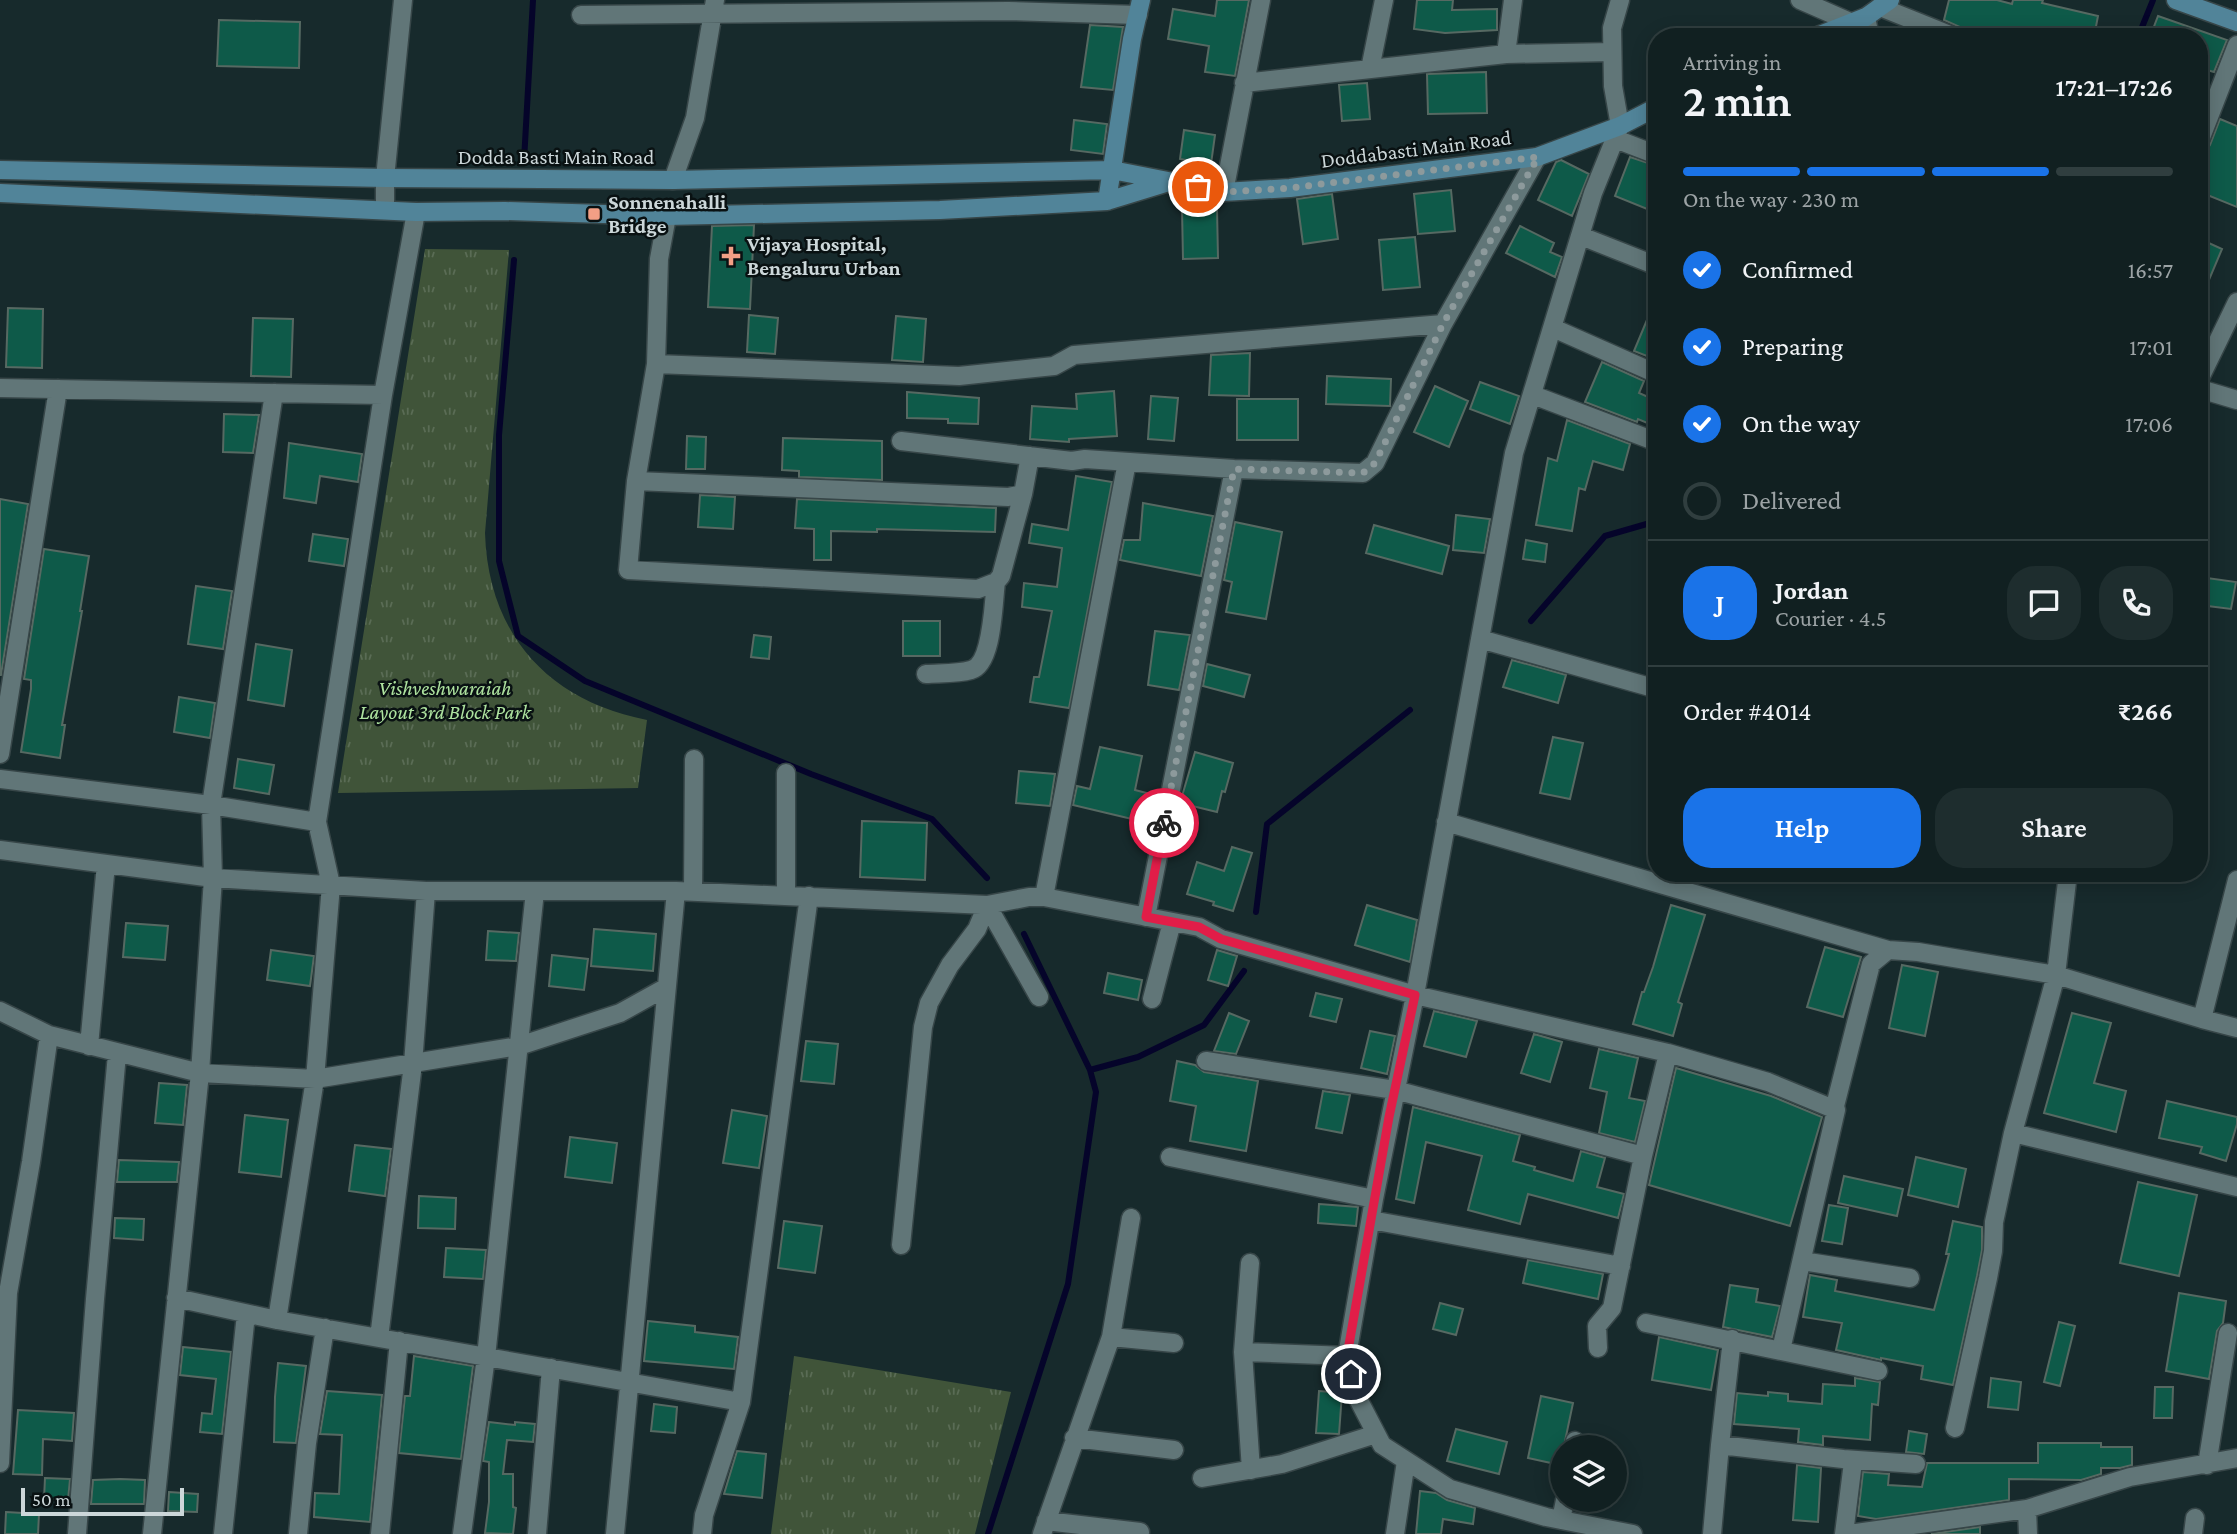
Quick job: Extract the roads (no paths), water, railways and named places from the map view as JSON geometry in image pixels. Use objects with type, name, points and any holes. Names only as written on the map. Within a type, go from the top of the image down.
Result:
[{"type":"street","points":[[385,210],[385,178],[403,0]]},
{"type":"street","points":[[1224,192],[1261,0]]},
{"type":"street","points":[[1370,69],[1384,0]]},
{"type":"street","points":[[1507,54],[1513,0]]},
{"type":"street","points":[[1620,0],[1612,28],[1616,132],[1514,453],[1347,1356],[1355,1393],[1382,1445],[1450,1489],[1561,1520],[1633,1534]]},
{"type":"street","points":[[1800,0],[1872,12],[1925,28]]},
{"type":"street","points":[[2176,0],[2237,22]]},
{"type":"street","points":[[673,180],[695,118],[714,7]]},
{"type":"street","points":[[581,15],[714,7],[1140,7],[1108,201]]},
{"type":"street","points":[[1836,28],[1872,12]]},
{"type":"street","points":[[2208,119],[2237,45]]},
{"type":"street","points":[[1244,83],[1507,54],[1612,52]]},
{"type":"street","name":"Doddabasti Main Road","points":[[1173,181],[1224,192],[1290,188],[1538,157],[1616,132],[1648,112]]},
{"type":"street","points":[[1616,132],[1648,151]]},
{"type":"street","points":[[901,441],[1072,461],[1085,459],[1234,469],[1363,473],[1375,463],[1443,324],[1538,157]]},
{"type":"street","name":"Dodda Basti Main Road","points":[[0,170],[385,178],[673,180],[1112,170],[1173,181]]},
{"type":"street","points":[[0,193],[416,212],[505,211],[667,216],[940,210],[1108,201],[1173,181]]},
{"type":"street","points":[[277,1320],[316,1079],[331,885],[317,822],[383,395],[416,212]]},
{"type":"street","points":[[667,216],[659,259],[656,364],[636,481],[628,570],[978,589],[996,583]]},
{"type":"street","points":[[1581,236],[1648,262]]},
{"type":"street","points":[[2208,362],[2237,302]]},
{"type":"street","points":[[656,364],[959,376],[1054,366],[1074,355],[1443,324]]},
{"type":"street","points":[[1553,328],[1648,370]]},
{"type":"street","points":[[0,387],[383,395]]},
{"type":"street","points":[[0,754],[58,389]]},
{"type":"street","points":[[2208,391],[2237,400]]},
{"type":"street","points":[[152,1534],[200,1073],[213,878],[211,805],[274,393]]},
{"type":"street","points":[[1532,395],[1648,439]]},
{"type":"street","points":[[926,674],[972,670],[979,667],[986,656],[996,583],[1001,576],[1023,494],[1030,456]]},
{"type":"street","points":[[1044,897],[1126,462]]},
{"type":"street","points":[[1146,917],[1234,469]]},
{"type":"street","points":[[636,481],[1008,497],[1023,494]]},
{"type":"street","points":[[1480,639],[1648,686]]},
{"type":"street","points":[[615,1534],[665,988],[685,891],[694,760]]},
{"type":"street","points":[[786,773],[786,895]]},
{"type":"street","points":[[0,779],[211,805],[317,822]]},
{"type":"street","points":[[1446,822],[1648,880]]},
{"type":"street","points":[[0,850],[213,878],[426,891],[685,891],[987,905],[1044,897],[1199,927],[1221,939],[1415,995],[1668,1053],[1768,1082],[1836,1110]]},
{"type":"street","points":[[89,1046],[106,864]]},
{"type":"street","points":[[2202,1019],[2237,880]]},
{"type":"street","points":[[1653,882],[1888,950],[1918,952],[2056,975],[2237,1028]]},
{"type":"street","points":[[1955,1428],[1988,1278],[1994,1222],[2012,1133],[2056,975],[2067,882]]},
{"type":"street","points":[[379,1338],[413,1064],[426,891]]},
{"type":"street","points":[[462,1534],[486,1357],[535,891]]},
{"type":"street","points":[[702,1534],[704,1515],[741,1402],[808,896]]},
{"type":"street","points":[[987,905],[1039,997]]},
{"type":"street","points":[[901,1245],[923,1027],[929,1003],[950,965],[977,929],[987,905]]},
{"type":"street","points":[[1152,999],[1172,922]]},
{"type":"street","points":[[1781,1350],[1835,1106],[1871,964],[1888,950]]},
{"type":"street","points":[[0,1012],[48,1035],[200,1073],[316,1079],[519,1046],[620,1013],[665,988]]},
{"type":"street","points":[[0,1463],[8,1293],[31,1162],[48,1035]]},
{"type":"street","points":[[1598,1348],[1597,1326],[1612,1308],[1643,1156],[1668,1053]]},
{"type":"street","points":[[77,1534],[117,1054]]},
{"type":"street","points":[[1206,1061],[1395,1090],[1643,1156]]},
{"type":"street","points":[[2012,1133],[2237,1187]]},
{"type":"street","points":[[1170,1157],[1374,1199]]},
{"type":"street","points":[[1131,1218],[1111,1337],[1044,1527],[1140,1532]]},
{"type":"street","points":[[1371,1220],[1621,1266]]},
{"type":"street","points":[[1802,1261],[1910,1278]]},
{"type":"street","points":[[1250,1263],[1243,1352],[1251,1470]]},
{"type":"street","points":[[176,1298],[277,1320],[741,1402]]},
{"type":"street","points":[[223,1534],[246,1314]]},
{"type":"street","points":[[1646,1323],[1878,1371]]},
{"type":"street","points":[[298,1534],[307,1443],[325,1328]]},
{"type":"street","points":[[2207,1465],[2228,1333]]},
{"type":"street","points":[[1111,1337],[1174,1343]]},
{"type":"street","points":[[1713,1534],[1732,1339]]},
{"type":"street","points":[[380,1534],[399,1341]]},
{"type":"street","points":[[1243,1352],[1347,1356]]},
{"type":"street","points":[[537,1534],[551,1368]]},
{"type":"street","points":[[1202,1478],[1282,1464],[1376,1434]]},
{"type":"street","points":[[1074,1438],[1174,1450]]},
{"type":"street","points":[[1720,1445],[1916,1464]]},
{"type":"street","points":[[1843,1459],[1853,1462],[1856,1533],[2027,1509],[2130,1477],[2237,1458]]},
{"type":"street","points":[[1395,1534],[1406,1461]]},
{"type":"street","points":[[2027,1509],[2028,1534]]},
{"type":"street","points":[[1561,1520],[1563,1512]]},
{"type":"waterway","points":[[524,161],[533,0]]},
{"type":"waterway","points":[[2142,28],[2153,0]]},
{"type":"waterway","points":[[514,260],[499,435],[499,561],[518,636],[585,681],[811,774],[932,819],[987,878]]},
{"type":"waterway","points":[[1531,621],[1605,536],[1648,524]]},
{"type":"waterway","points":[[1256,912],[1267,824],[1410,710]]},
{"type":"waterway","points":[[988,1534],[1068,1284],[1096,1092],[1090,1070],[1024,934]]},
{"type":"waterway","points":[[1090,1070],[1138,1057],[1204,1025],[1244,971]]},
{"type":"place","name":"Sonnenahalli Bridge","points":[[594,214]]},
{"type":"place","name":"Vijaya Hospital, Bengaluru Urban","points":[[731,256]]},
{"type":"park label","name":"Vishveshwaraiah Layout 3rd Block Park","points":[[445,700]]}]
